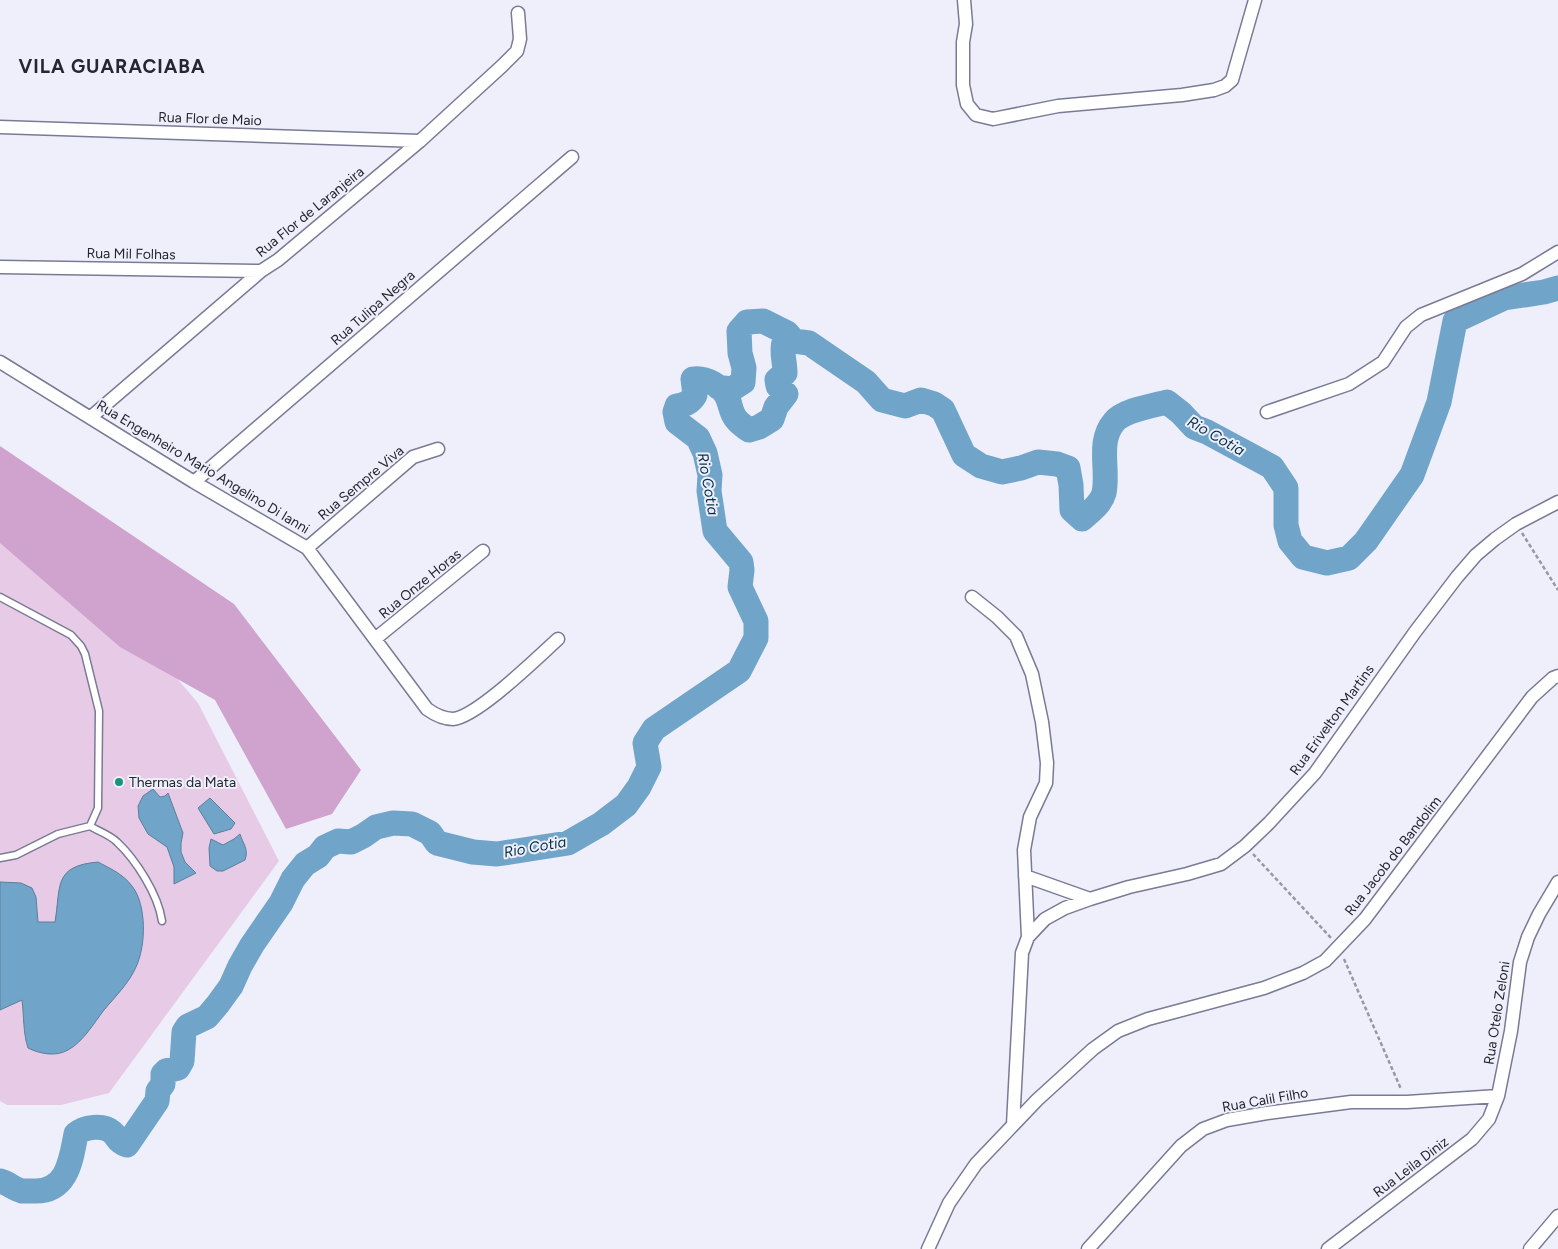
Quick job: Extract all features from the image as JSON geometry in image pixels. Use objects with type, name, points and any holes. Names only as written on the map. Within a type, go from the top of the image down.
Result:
[{"type":"street","points":[[964,0],[966,24],[963,42],[963,85],[967,104],[976,115],[993,118],[1058,106],[1182,95],[1214,90],[1225,86],[1232,80],[1255,0]]},
{"type":"street","name":"Rua Flor de Laranjeira","points":[[91,417],[261,271],[278,260],[420,141],[517,51],[520,39],[518,13]]},
{"type":"street","name":"Rua Flor de Maio","points":[[0,127],[420,141]]},
{"type":"street","name":"Rua Tulipa Negra","points":[[194,482],[572,157]]},
{"type":"street","points":[[1267,412],[1349,384],[1383,362],[1406,327],[1421,315],[1522,274],[1558,252]]},
{"type":"street","name":"Rua Mil Folhas","points":[[0,267],[261,271]]},
{"type":"street","name":"Rua Engenheiro Mario Angelino Di Ianni","points":[[0,362],[194,482],[307,548],[428,709],[434,714],[452,719],[468,713],[498,692],[558,639]]},
{"type":"street","name":"Rua Sempre Viva","points":[[307,548],[414,457],[438,449]]},
{"type":"street","name":"Rua Erivelton Martins","points":[[1028,937],[1044,919],[1065,908],[1129,887],[1187,874],[1220,864],[1246,846],[1315,772],[1415,632],[1476,555],[1516,524],[1558,502]]},
{"type":"street","name":"Rua Onze Horas","points":[[375,639],[483,551]]},
{"type":"street","points":[[972,597],[997,617],[1016,636],[1032,674],[1037,696],[1047,772],[1046,783],[1030,817],[1024,850],[1028,937],[1022,953],[1013,1125]]},
{"type":"street","name":"Rua Jacob do Bandolim","points":[[928,1249],[949,1203],[976,1164],[1013,1125],[1093,1049],[1118,1030],[1148,1019],[1264,988],[1303,974],[1325,961],[1365,919],[1532,697],[1553,678],[1558,676]]},
{"type":"street","points":[[1025,876],[1090,899]]},
{"type":"street","name":"Rua Otelo Zeloni","points":[[1498,1096],[1511,1031],[1520,962],[1536,921],[1558,882]]},
{"type":"street","name":"Rua Calil Filho","points":[[1088,1249],[1181,1146],[1203,1129],[1226,1120],[1350,1102],[1407,1102],[1498,1096]]},
{"type":"street","name":"Rua Leila Diniz","points":[[1328,1249],[1472,1139],[1490,1119],[1498,1096]]},
{"type":"street","points":[[1530,1249],[1558,1216]]},
{"type":"lane","points":[[0,597],[71,635],[81,646],[85,654],[99,711],[98,808],[90,826]]},
{"type":"lane","points":[[0,858],[16,855],[58,834],[90,826],[116,841],[145,876],[160,910],[162,921]]},
{"type":"path","points":[[1516,524],[1558,590]]},
{"type":"shaded area","points":[[0,446],[234,604],[361,770],[332,814],[286,829],[215,700],[120,647],[0,543]]},
{"type":"shaded area","name":"Thermas da Mata","points":[[0,471],[198,703],[279,861],[109,1093],[61,1105],[7,1105],[0,1101]]},
{"type":"water","points":[[153,789],[160,797],[168,793],[183,833],[181,852],[185,862],[196,873],[174,884],[174,867],[167,847],[148,834],[139,818],[138,806],[143,796]]},
{"type":"water","points":[[210,798],[235,823],[231,829],[214,834],[198,808]]},
{"type":"water","points":[[240,834],[246,850],[245,860],[223,871],[217,871],[210,866],[209,848],[211,839],[223,845]]},
{"type":"water","points":[[98,862],[125,878],[137,894],[143,926],[142,948],[139,958],[126,984],[79,1042],[63,1052],[48,1054],[38,1052],[28,1048],[26,1042],[22,1000],[0,1010],[0,882],[21,883],[32,888],[36,897],[38,922],[55,922],[59,888],[66,873],[83,864]]},
{"type":"waterway","name":"Rio Cotia","points":[[0,1181],[22,1191],[45,1190],[54,1186],[66,1172],[76,1134],[89,1128],[104,1128],[114,1134],[123,1144],[127,1145],[157,1101],[158,1091],[163,1084],[163,1074],[166,1071],[178,1068],[182,1061],[184,1032],[188,1026],[207,1017],[218,1004],[231,986],[252,945],[281,903],[293,879],[305,864],[318,856],[325,847],[338,841],[351,842],[376,827],[393,823],[412,824],[430,833],[437,843],[473,852],[497,854],[568,843],[601,824],[626,805],[639,787],[649,767],[645,743],[654,729],[739,671],[756,638],[756,621],[740,587],[741,562],[715,531],[709,491],[710,475],[705,453],[698,438],[677,422],[675,412],[677,406],[688,403],[695,395],[693,379],[703,379],[718,386],[726,394],[733,415],[740,423],[749,430],[759,427],[772,419],[776,407],[786,394],[778,386],[777,380],[785,373],[784,342],[809,343],[866,382],[882,400],[905,406],[921,400],[934,404],[943,410],[964,455],[981,466],[1002,472],[1038,462],[1057,464],[1068,468],[1072,510],[1082,519],[1092,511],[1103,497],[1106,438],[1114,422],[1131,411],[1167,402],[1194,427],[1272,467],[1286,488],[1286,525],[1290,541],[1303,557],[1327,563],[1349,558],[1366,541],[1412,475],[1439,402],[1455,321],[1504,298],[1558,288]]},
{"type":"waterway","name":"Rio Cotia","points":[[718,387],[732,389],[743,382],[744,368],[740,353],[739,331],[747,322],[763,321],[787,333],[794,341]]},
{"type":"place","name":"Thermas da Mata","points":[[119,782]]},
{"type":"district","name":"VILA GUARACIABA","points":[[112,66]]}]
